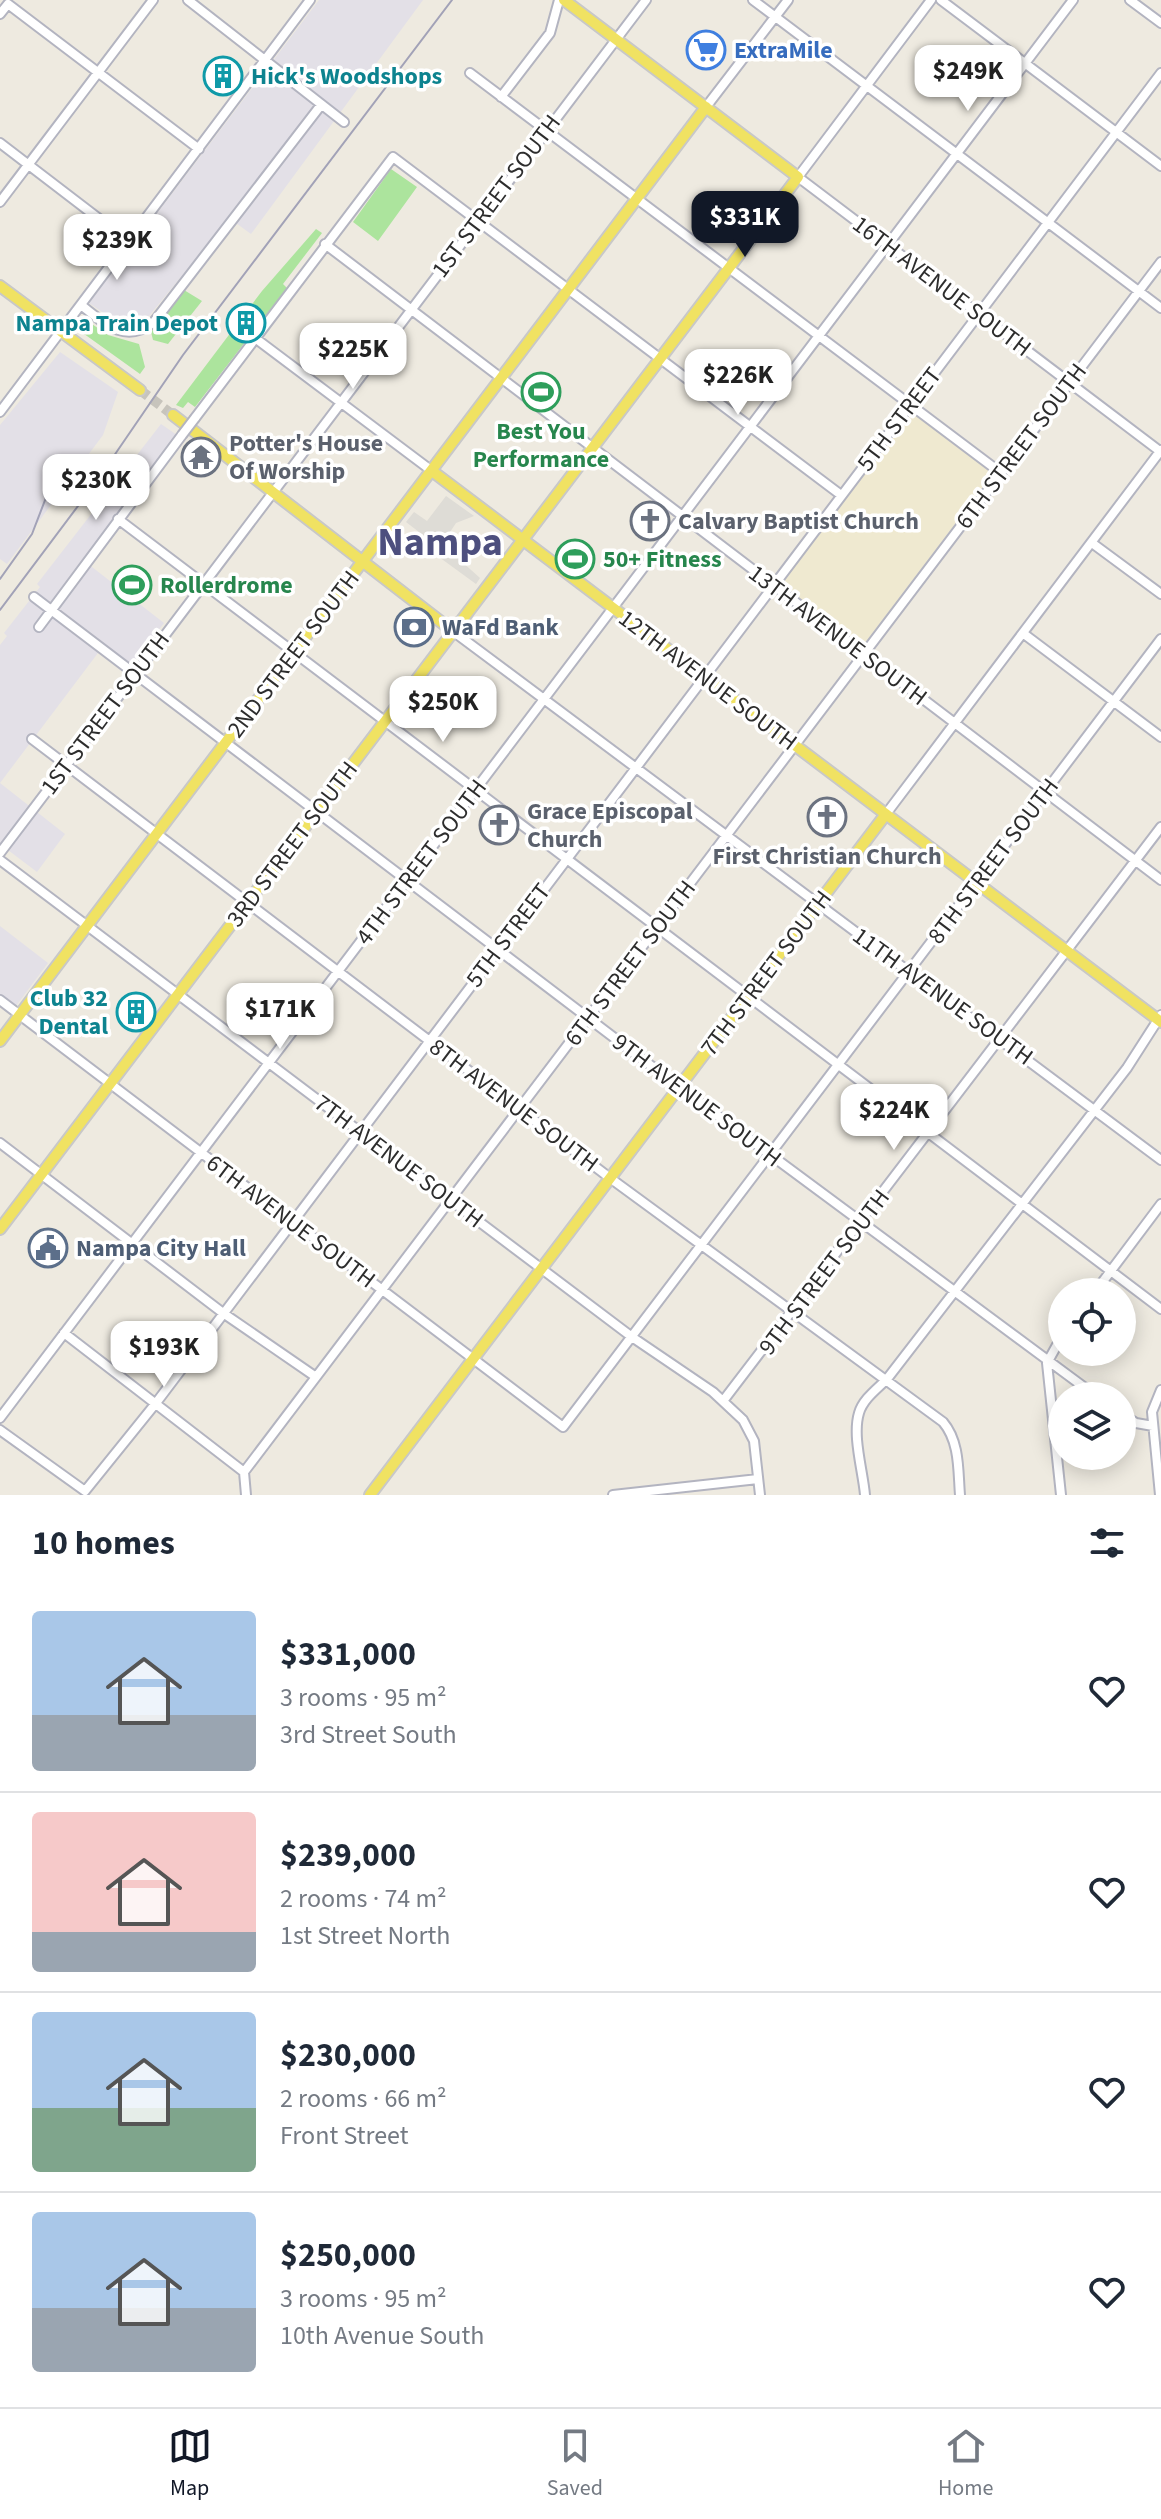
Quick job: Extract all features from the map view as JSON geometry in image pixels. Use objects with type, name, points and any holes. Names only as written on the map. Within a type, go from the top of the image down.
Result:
[{"type":"main road","name":"16TH AVENUE SOUTH","points":[[564,1],[798,177]]},
{"type":"main road","name":"2ND STREET SOUTH","points":[[0,1041],[706,107]]},
{"type":"main road","name":"3RD STREET SOUTH","points":[[0,1229],[798,177]]},
{"type":"main road","points":[[0,286],[140,390]]},
{"type":"main road","points":[[173,415],[454,632]]},
{"type":"main road","name":"12TH AVENUE SOUTH","points":[[432,471],[1067,952],[1160,1019]]},
{"type":"main road","name":"7TH STREET SOUTH","points":[[370,1495],[886,814]]},
{"type":"street","points":[[0,202],[153,0]]},
{"type":"street","points":[[188,0],[344,122]]},
{"type":"street","points":[[0,412],[310,0]]},
{"type":"street","name":"1ST STREET SOUTH","points":[[0,853],[646,0]]},
{"type":"street","points":[[753,0],[1161,308]]},
{"type":"street","name":"2ND STREET SOUTH","points":[[706,107],[788,0]]},
{"type":"street","name":"3RD STREET SOUTH","points":[[798,177],[931,0]]},
{"type":"street","points":[[941,0],[1161,166]]},
{"type":"street","name":"4TH STREET SOUTH","points":[[0,1418],[1073,0]]},
{"type":"street","points":[[1130,0],[1161,23]]},
{"type":"street","points":[[501,97],[550,33],[564,1]]},
{"type":"street","points":[[0,14],[8,4],[199,149]]},
{"type":"street","points":[[470,73],[1001,473]]},
{"type":"street","name":"5TH STREET","points":[[86,1493],[1161,73]]},
{"type":"street","points":[[81,305],[112,330],[144,330],[153,323],[321,105]]},
{"type":"street","points":[[0,143],[128,241]]},
{"type":"street","points":[[39,627],[49,609],[393,157],[841,495]]},
{"type":"street","name":"16TH AVENUE SOUTH","points":[[798,177],[1161,451]]},
{"type":"street","name":"13TH AVENUE SOUTH","points":[[325,244],[409,311],[1161,880]]},
{"type":"street","name":"6TH STREET SOUTH","points":[[244,1472],[1161,262]]},
{"type":"street","name":"12TH AVENUE SOUTH","points":[[255,338],[432,471]]},
{"type":"street","name":"7TH STREET SOUTH","points":[[886,814],[1161,451]]},
{"type":"street","points":[[118,519],[1161,1309]]},
{"type":"street","points":[[1092,543],[1161,594]]},
{"type":"street","name":"9TH AVENUE SOUTH","points":[[34,597],[679,1087],[1075,1382]]},
{"type":"street","name":"11TH AVENUE SOUTH","points":[[454,632],[1161,1160]]},
{"type":"street","points":[[1024,634],[1161,737]]},
{"type":"street","name":"8TH STREET SOUTH","points":[[563,1427],[1161,639]]},
{"type":"street","name":"8TH AVENUE SOUTH","points":[[32,739],[610,1178],[887,1379],[952,1432],[960,1492]]},
{"type":"street","name":"9TH STREET SOUTH","points":[[723,1401],[794,1312],[1161,827]]},
{"type":"street","name":"7TH AVENUE SOUTH","points":[[0,860],[632,1337],[723,1401],[743,1420],[754,1441],[758,1479]]},
{"type":"street","name":"6TH AVENUE SOUTH","points":[[0,1000],[563,1427]]},
{"type":"street","points":[[865,1495],[858,1415],[864,1403],[887,1379],[1024,1203],[1160,1019]]},
{"type":"street","points":[[0,1143],[223,1313],[316,1377]]},
{"type":"street","points":[[1105,1278],[1161,1204]]},
{"type":"street","points":[[64,1333],[244,1472],[246,1495]]},
{"type":"street","points":[[1047,1363],[1061,1495]]},
{"type":"street","points":[[1160,1495],[1153,1426],[1155,1397],[1161,1390]]},
{"type":"street","points":[[1136,1423],[1153,1426]]},
{"type":"street","points":[[0,1430],[86,1493]]},
{"type":"street","points":[[613,1495],[758,1479],[760,1495]]},
{"type":"shaded area","points":[[319,0],[423,0],[251,234],[229,218],[145,321],[122,326],[89,303]]},
{"type":"shaded area","points":[[60,352],[118,392],[103,435],[7,564],[0,559],[0,425]]},
{"type":"shaded area","points":[[912,412],[993,474],[862,647],[781,585]]},
{"type":"shaded area","points":[[161,424],[177,435],[83,560],[164,623],[132,665],[104,645],[0,783],[0,645],[7,636],[4,633],[40,587],[37,584]]},
{"type":"shaded area","points":[[446,496],[474,516],[456,523],[442,544],[480,578],[476,584],[428,549],[432,542],[406,522],[414,512],[427,521]]},
{"type":"shaded area","points":[[0,783],[65,834],[37,872],[0,844]]},
{"type":"shaded area","points":[[0,926],[48,963],[16,1006],[0,994]]},
{"type":"green space","points":[[391,169],[417,187],[378,241],[353,222]]},
{"type":"green space","points":[[316,229],[322,233],[283,284],[287,288],[195,407],[188,402],[183,408],[176,405],[262,291]]},
{"type":"green space","points":[[184,290],[202,301],[168,344],[153,340],[151,332]]},
{"type":"green space","points":[[86,320],[108,335],[139,344],[145,367],[140,374],[80,331],[80,322]]},
{"type":"tunnel","points":[[140,390],[173,415]]},
{"type":"railway","points":[[0,610],[96,482],[183,355],[452,0]]},
{"type":"railway","points":[[0,579],[32,534],[47,495]]},
{"type":"place","name":"ExtraMile","points":[[706,50]]},
{"type":"place","name":"Hick's Woodshops","points":[[223,76]]},
{"type":"place","name":"Nampa Train Depot","points":[[246,323]]},
{"type":"place","name":"Best You Performance","points":[[541,392]]},
{"type":"place","name":"Potter's House Of Worship","points":[[201,457]]},
{"type":"place","name":"Calvary Baptist Church","points":[[650,521]]},
{"type":"place","name":"50+ Fitness","points":[[575,559]]},
{"type":"place","name":"Rollerdrome","points":[[132,585]]},
{"type":"place","name":"WaFd Bank","points":[[414,627]]},
{"type":"place","name":"First Christian Church","points":[[827,817]]},
{"type":"place","name":"Grace Episcopal Church","points":[[499,825]]},
{"type":"place","name":"Club 32 Dental","points":[[136,1012]]},
{"type":"place","name":"Nampa City Hall","points":[[48,1248]]},
{"type":"district","name":"Nampa","points":[[440,541]]}]
